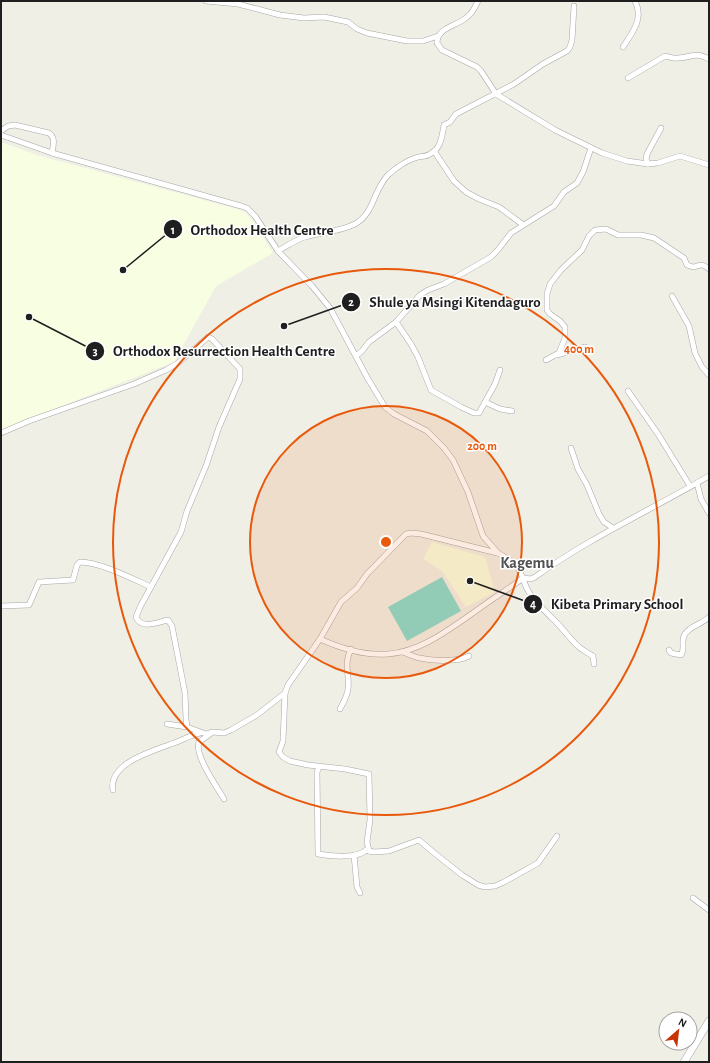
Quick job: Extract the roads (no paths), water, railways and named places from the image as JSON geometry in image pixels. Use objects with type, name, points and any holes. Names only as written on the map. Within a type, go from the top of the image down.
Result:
[{"type":"street","points":[[206,1],[238,4],[280,15],[304,18],[324,17],[334,19],[348,22],[357,29],[367,33],[407,42],[423,41],[438,36],[440,33],[468,17],[472,13],[478,1]]},
{"type":"street","points":[[623,47],[639,19],[635,1]]},
{"type":"street","points":[[278,251],[299,239],[341,230],[362,220],[369,210],[379,186],[390,174],[412,159],[429,155],[434,151],[438,147],[441,140],[444,125],[450,122],[456,114],[514,84],[543,64],[567,52],[572,40],[574,6]]},
{"type":"street","points":[[438,36],[437,43],[440,48],[477,67],[496,94],[555,130],[591,148],[616,158],[648,164],[658,163],[680,156],[709,164]]},
{"type":"street","points":[[628,78],[665,56],[679,59],[697,55],[709,59]]},
{"type":"street","points":[[1,131],[8,126],[15,125],[49,133],[54,138],[52,153]]},
{"type":"street","points":[[648,164],[646,158],[648,152],[661,128]]},
{"type":"street","points":[[1,135],[52,153],[247,208],[255,216],[278,251],[312,286],[334,314],[385,407],[394,414],[427,431],[440,443],[453,460],[468,492],[483,536],[498,554]]},
{"type":"street","points":[[356,356],[369,342],[396,322],[420,295],[428,290],[444,284],[491,257],[507,236],[522,224],[554,206],[564,192],[577,183],[583,172],[591,148]]},
{"type":"street","points":[[434,151],[454,181],[466,192],[499,207],[522,224]]},
{"type":"street","points":[[556,355],[559,353],[563,345],[566,330],[563,324],[547,310],[547,294],[549,286],[561,270],[582,250],[589,236],[594,230],[606,228],[618,235],[641,235],[654,238],[684,258],[687,265],[693,267],[704,265],[709,269]]},
{"type":"street","points":[[672,296],[689,326],[695,353],[702,367],[709,375]]},
{"type":"street","points":[[396,322],[411,344],[431,391],[461,407],[477,414],[480,412],[500,370]]},
{"type":"street","points":[[1,433],[29,421],[134,384],[166,370],[178,363],[208,337],[212,339],[240,369],[240,379],[219,427],[206,466],[187,511],[181,532],[137,614],[136,619],[144,624],[168,620],[172,626],[185,693],[187,727]]},
{"type":"street","points":[[546,360],[556,355],[585,347]]},
{"type":"street","points":[[628,391],[658,434],[690,486]]},
{"type":"street","points":[[485,402],[495,407],[512,411]]},
{"type":"street","points":[[571,448],[578,469],[599,514],[604,522],[613,528]]},
{"type":"street","points":[[320,639],[331,644],[374,654],[401,652],[417,647],[438,636],[523,578],[531,579],[535,577],[613,528],[709,476]]},
{"type":"street","points":[[697,483],[701,499],[709,513]]},
{"type":"street","points":[[369,851],[367,842],[370,820],[369,774],[345,769],[319,767],[290,761],[283,757],[280,754],[279,749],[282,741],[285,693],[288,685],[320,639],[341,602],[358,588],[367,574],[406,534],[421,534],[498,554],[510,560],[518,568],[525,584],[542,609],[553,618],[577,645],[593,656],[594,664]]},
{"type":"street","points":[[1,606],[28,605],[38,582],[73,580],[77,566],[80,562],[115,572],[151,587]]},
{"type":"street","points":[[669,650],[672,653],[681,656],[684,648],[683,644],[686,632],[709,617]]},
{"type":"street","points":[[340,709],[347,694],[347,660],[351,649]]},
{"type":"street","points":[[401,652],[423,659],[461,659],[469,656]]},
{"type":"street","points":[[168,724],[187,727],[206,734],[212,732],[224,733],[257,715],[285,693]]},
{"type":"street","points":[[113,790],[113,781],[130,761],[201,732]]},
{"type":"street","points":[[212,732],[199,742],[198,749],[207,770],[224,799]]},
{"type":"street","points":[[319,767],[318,854],[359,855],[366,850],[374,852],[389,851],[420,840],[448,865],[467,879],[479,886],[489,886],[504,882],[538,864],[557,836]]},
{"type":"street","points":[[354,855],[357,887],[360,894]]},
{"type":"street","points":[[693,898],[709,910]]},
{"type":"street","points":[[684,1062],[709,1021]]},
{"type":"place","name":"Orthodox Health Centre","points":[[123,270]]},
{"type":"place","name":"Orthodox Resurrection Health Centre","points":[[29,317]]},
{"type":"place","name":"Shule ya Msingi Kitendaguro","points":[[284,326]]},
{"type":"place","name":"Kibeta Primary School","points":[[470,581]]},
{"type":"district","name":"Kagemu","points":[[527,563]]}]
